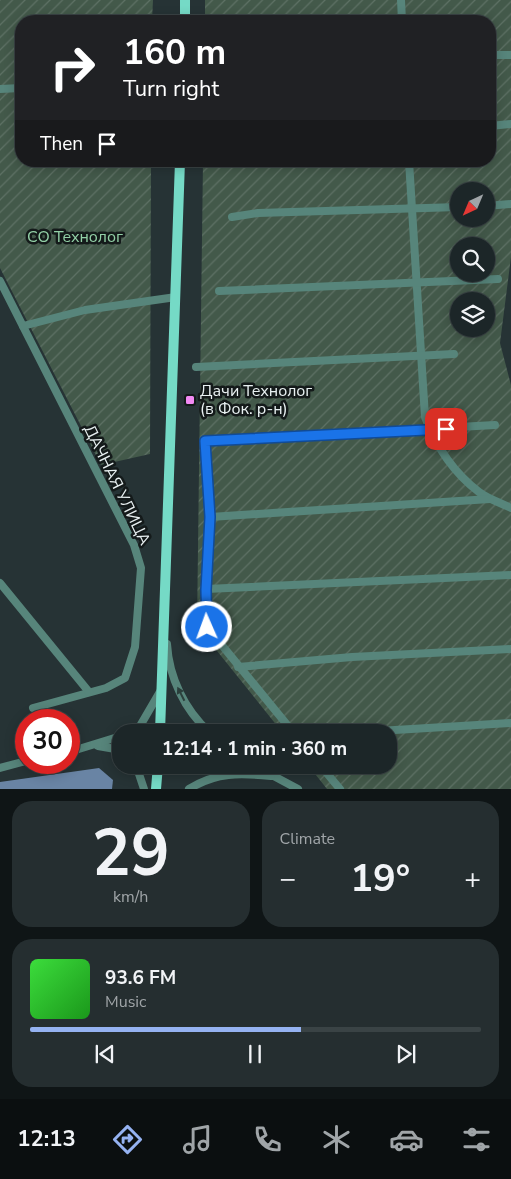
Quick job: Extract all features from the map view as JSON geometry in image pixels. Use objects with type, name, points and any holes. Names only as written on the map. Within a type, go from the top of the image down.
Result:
[{"type":"main road","points":[[185,0],[185,15]]},
{"type":"main road","points":[[160,724],[180,167]]},
{"type":"main road","points":[[156,789],[157,774]]},
{"type":"street","points":[[401,0],[402,15]]},
{"type":"street","points":[[496,55],[511,55]]},
{"type":"street","points":[[0,89],[15,88]]},
{"type":"street","points":[[496,125],[511,124]]},
{"type":"street","points":[[409,167],[425,417],[433,438],[453,467],[480,493],[511,508]]},
{"type":"street","points":[[495,205],[511,204]]},
{"type":"street","points":[[232,218],[258,213],[450,207]]},
{"type":"street","points":[[220,291],[498,279]]},
{"type":"street","name":"ДАЧНАЯ УЛИЦА","points":[[0,281],[134,546],[141,568],[135,646],[125,678],[106,688],[33,708]]},
{"type":"street","points":[[24,326],[85,310],[176,297]]},
{"type":"street","points":[[196,367],[454,354]]},
{"type":"street","points":[[286,724],[207,627],[206,590],[210,517],[205,441],[495,425]]},
{"type":"street","points":[[210,517],[492,498]]},
{"type":"street","points":[[206,590],[511,574]]},
{"type":"street","points":[[0,583],[89,692]]},
{"type":"street","points":[[164,618],[167,652],[173,677],[200,724]]},
{"type":"street","points":[[238,666],[352,656],[511,649]]},
{"type":"street","points":[[141,724],[162,688]]},
{"type":"street","points":[[397,730],[511,723]]},
{"type":"street","points":[[80,749],[112,739]]},
{"type":"street","points":[[94,746],[112,749]]},
{"type":"street","points":[[0,768],[15,765]]},
{"type":"street","points":[[139,774],[144,789]]},
{"type":"street","points":[[189,789],[210,778],[226,774],[271,776]]},
{"type":"street","points":[[268,774],[298,789]]},
{"type":"street","points":[[328,774],[340,789]]},
{"type":"green space","name":"СО Технолог","points":[[0,0],[153,0],[152,15],[15,15],[15,167],[151,167],[150,454],[101,465],[0,268]]},
{"type":"green space","points":[[205,0],[511,0],[511,257],[500,343],[511,385],[511,789],[327,789],[315,774],[397,774],[397,724],[276,724],[197,626],[203,167],[496,167],[496,15],[205,15]]},
{"type":"water","points":[[99,768],[113,780],[112,789],[0,789],[0,782],[57,774],[80,774],[80,771]]},
{"type":"place","name":"Дачи Технолог (в Фок. р-н)","points":[[190,400]]},
{"type":"route","points":[[207,627],[206,590],[210,517],[205,441],[446,429]]}]
